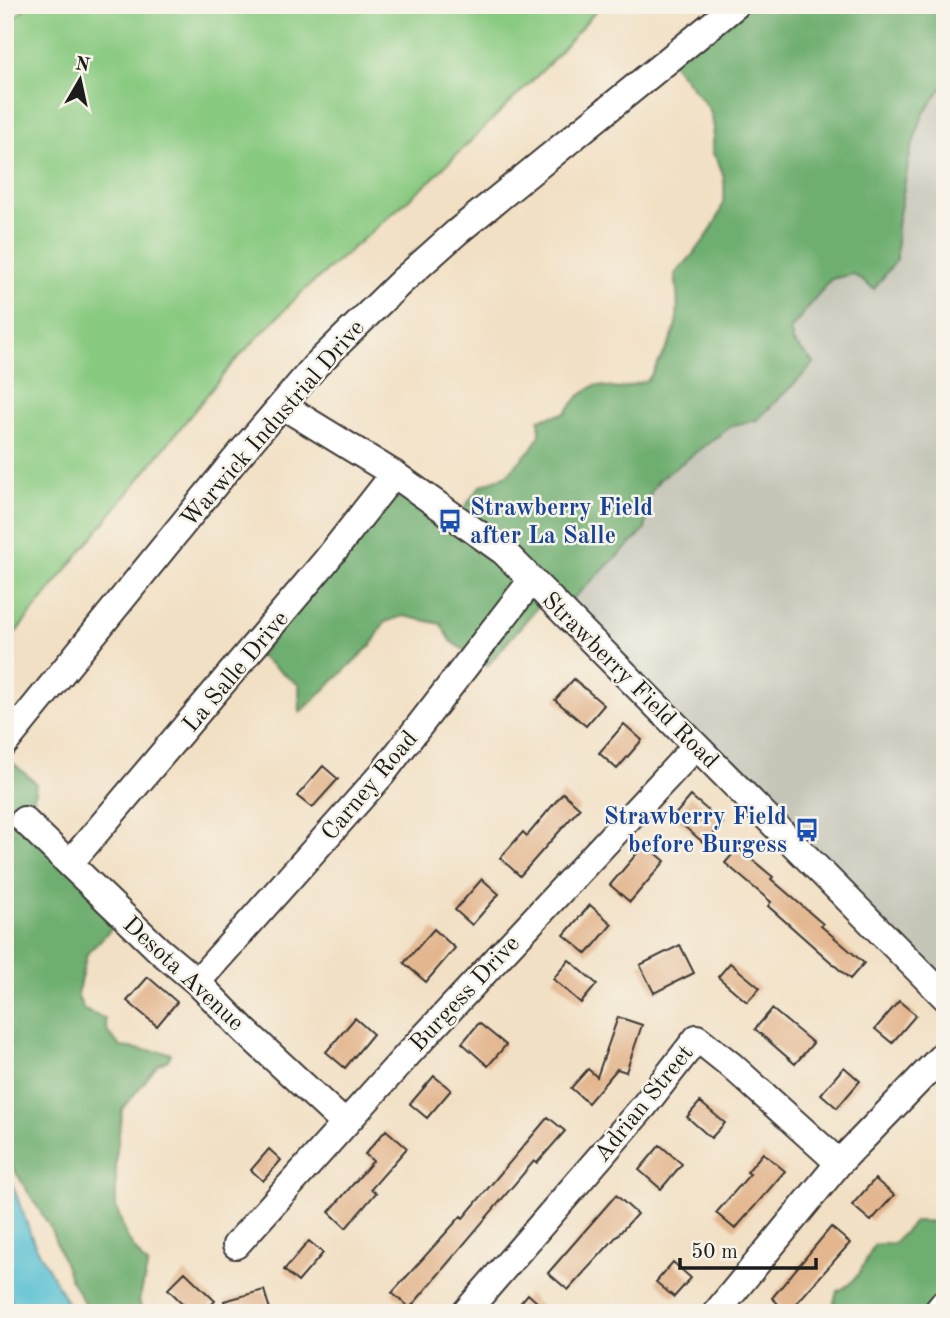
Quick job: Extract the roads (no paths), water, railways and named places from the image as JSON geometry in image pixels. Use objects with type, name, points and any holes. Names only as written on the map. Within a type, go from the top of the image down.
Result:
[{"type":"street","name":"Warwick Industrial Drive","points":[[5,743],[234,461],[316,365],[457,232],[736,5]]},
{"type":"street","name":"Strawberry Field Road","points":[[283,406],[394,474],[504,552],[945,997]]},
{"type":"street","name":"La Salle Drive","points":[[70,863],[325,562],[394,474]]},
{"type":"street","name":"Carney Road","points":[[197,982],[382,774],[532,580]]},
{"type":"street","name":"Burgess Drive","points":[[236,1245],[531,921],[696,746]]},
{"type":"street","name":"Desota Avenue","points":[[24,820],[345,1124]]},
{"type":"street","name":"Adrian Street","points":[[465,1313],[644,1106],[697,1038],[732,1066],[839,1163]]},
{"type":"street","points":[[716,1313],[839,1163],[945,1053]]},
{"type":"street","points":[[936,1313],[945,1302]]},
{"type":"water","points":[[5,1164],[34,1243],[73,1313],[16,1313],[5,1285]]},
{"type":"place","name":"Strawberry Field after La Salle","points":[[450,521]]},
{"type":"place","name":"Strawberry Field before Burgess","points":[[807,830]]}]
